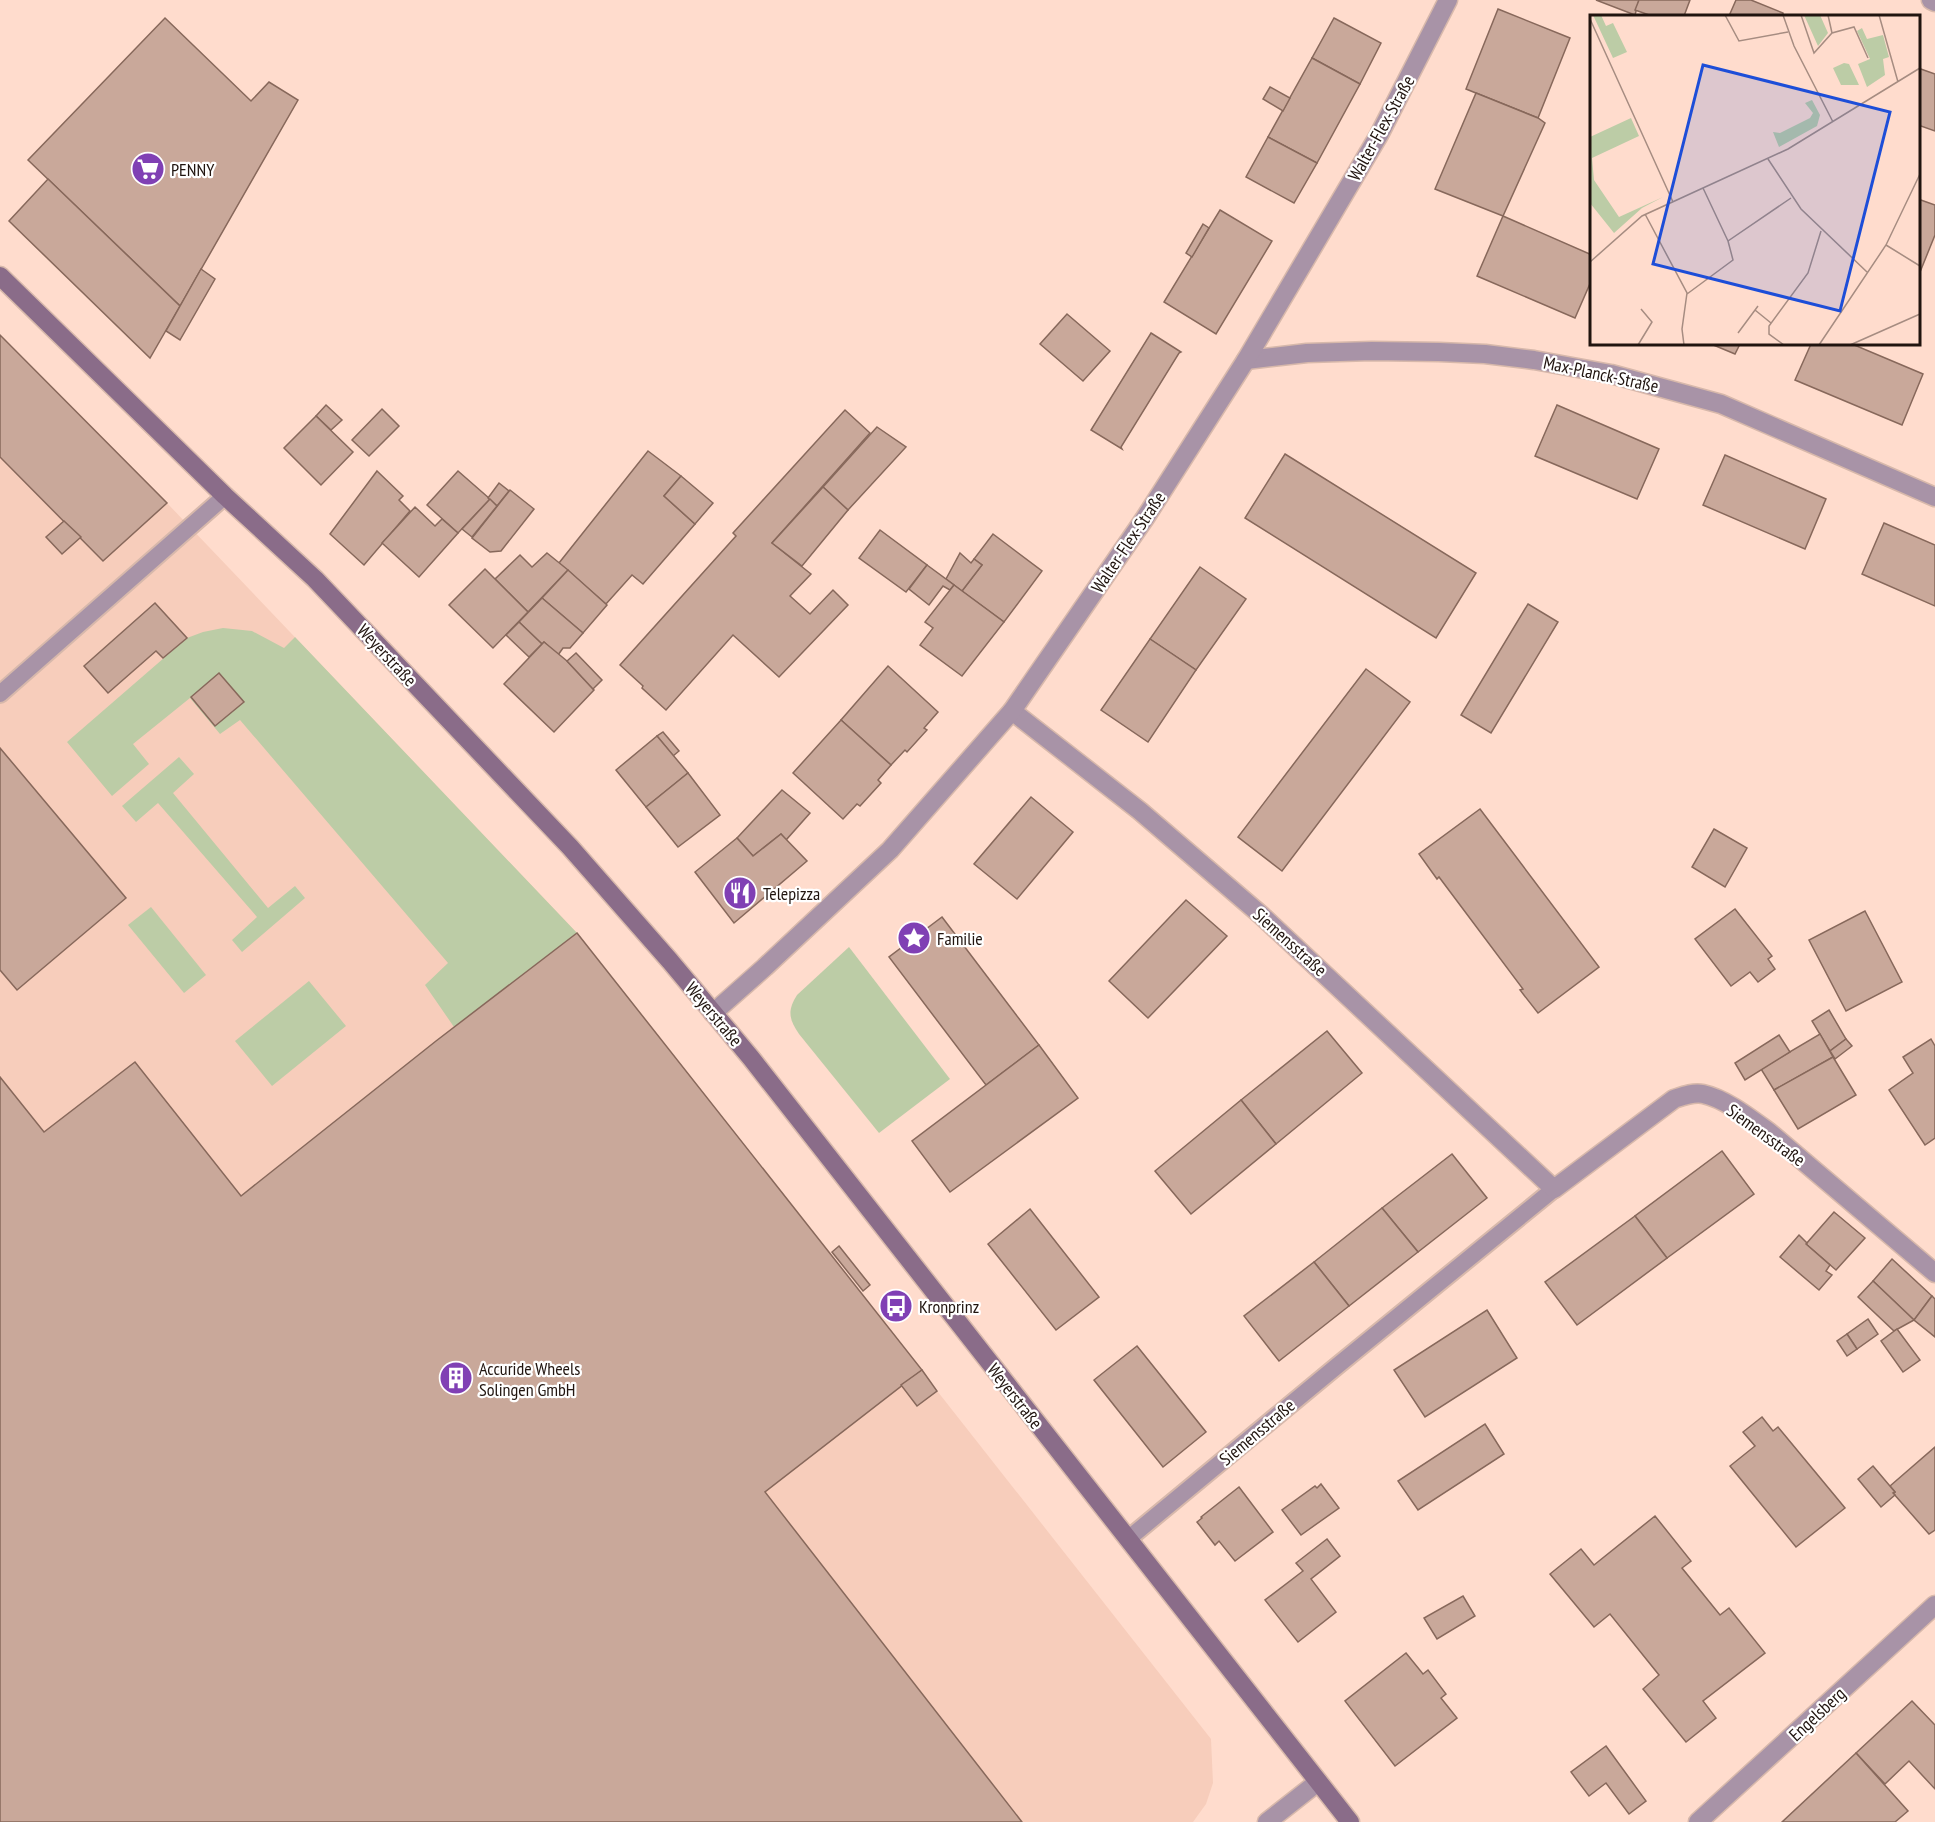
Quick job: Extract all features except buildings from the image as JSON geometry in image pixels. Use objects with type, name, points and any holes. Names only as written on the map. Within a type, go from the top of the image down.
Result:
[{"type":"main road","name":"Weyerstraße","points":[[0,276],[225,496],[315,579],[570,847],[751,1058],[1350,1822]]},
{"type":"street","name":"Walter-Flex-Straße","points":[[713,1013],[890,850],[1012,711],[1151,509],[1246,360],[1378,135],[1448,0]]},
{"type":"street","name":"Max-Planck-Straße","points":[[1246,360],[1307,353],[1439,352],[1485,354],[1534,360],[1611,374],[1721,404],[1935,497]]},
{"type":"street","name":"Siemensstraße","points":[[1012,711],[1140,811],[1261,915],[1554,1189],[1674,1099],[1690,1094],[1702,1094],[1746,1115],[1769,1132],[1935,1273]]},
{"type":"street","name":"Engelsberg","points":[[1698,1822],[1935,1605]]},
{"type":"street","points":[[1267,1822],[1318,1782]]},
{"type":"lane","points":[[0,694],[225,496]]},
{"type":"lane","name":"Siemensstraße","points":[[1128,1539],[1554,1189]]},
{"type":"shaded area","name":"Accuride Wheels Solingen GmbH","points":[[0,335],[167,503],[577,933],[1211,1739],[1213,1783],[1206,1804],[1193,1822],[0,1822]]},
{"type":"green space","points":[[223,628],[252,631],[284,648],[295,637],[577,933],[454,1027],[425,985],[448,963],[240,720],[220,734],[190,698],[133,744],[149,764],[112,796],[67,742],[187,638]]},
{"type":"green space","points":[[179,757],[194,774],[173,793],[268,908],[295,886],[305,898],[242,952],[232,940],[257,917],[158,803],[136,822],[122,806]]},
{"type":"green space","points":[[151,907],[206,975],[184,993],[128,925]]},
{"type":"green space","points":[[849,947],[950,1079],[879,1133],[799,1034],[790,1015],[797,995]]},
{"type":"green space","points":[[309,981],[346,1026],[272,1086],[235,1041]]},
{"type":"place","name":"PENNY","points":[[148,169]]},
{"type":"place","name":"Telepizza","points":[[740,893]]},
{"type":"place","name":"Familie","points":[[914,938]]},
{"type":"place","name":"Kronprinz","points":[[896,1306]]},
{"type":"place","name":"Accuride Wheels Solingen GmbH","points":[[456,1378]]}]
